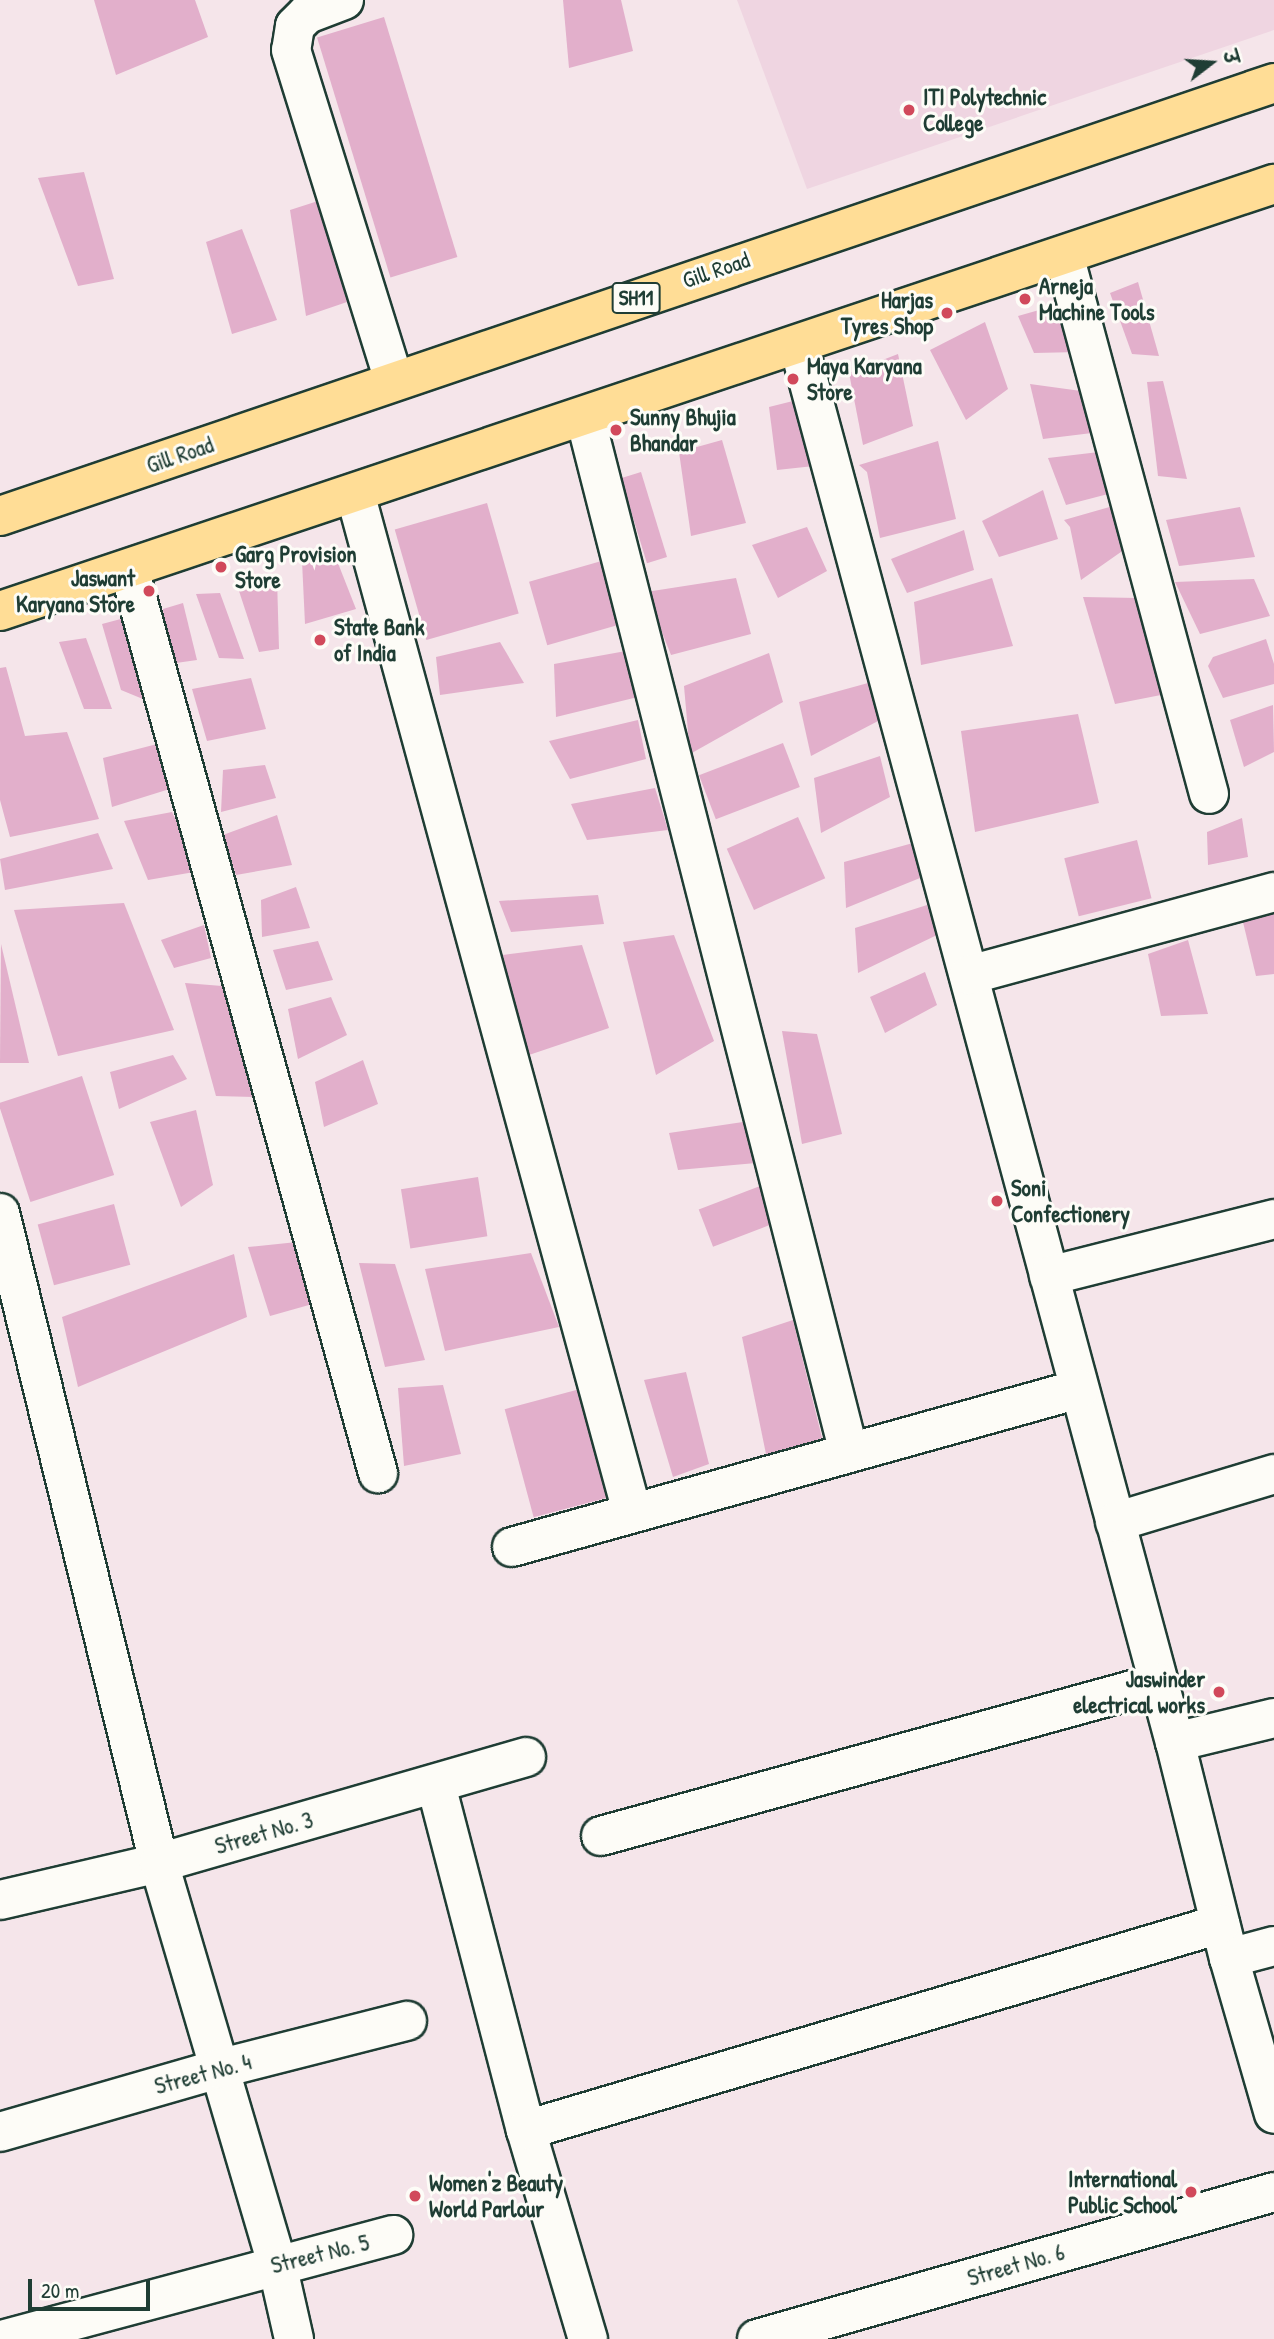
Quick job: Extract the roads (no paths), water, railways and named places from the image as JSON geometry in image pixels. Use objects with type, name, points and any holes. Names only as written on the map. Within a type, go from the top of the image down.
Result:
[{"type":"main road","name":"Gill Road","points":[[0,516],[1274,82]]},
{"type":"main road","points":[[0,611],[1273,186]]},
{"type":"street","points":[[344,0],[307,14],[295,26],[292,50],[394,381]]},
{"type":"street","points":[[1064,256],[1209,794]]},
{"type":"street","points":[[799,346],[1175,1742],[1224,1941],[1274,2113]]},
{"type":"street","points":[[585,417],[849,1452]]},
{"type":"street","points":[[355,493],[632,1512]]},
{"type":"street","points":[[129,569],[378,1473]]},
{"type":"street","points":[[969,975],[1274,892]]},
{"type":"street","points":[[0,1213],[159,1863],[277,2264],[294,2339]]},
{"type":"street","points":[[1049,1276],[1274,1219]]},
{"type":"street","points":[[512,1547],[1079,1389]]},
{"type":"street","points":[[1115,1522],[1274,1474]]},
{"type":"street","points":[[601,1836],[1158,1683]]},
{"type":"street","points":[[1175,1742],[1274,1718]]},
{"type":"street","name":"Street No. 3","points":[[0,1900],[159,1863],[526,1757]]},
{"type":"street","points":[[436,1785],[526,2130],[588,2339]]},
{"type":"street","points":[[526,2130],[1224,1941],[1274,1946]]},
{"type":"street","name":"Street No. 4","points":[[0,2132],[218,2068],[407,2021]]},
{"type":"street","name":"Street No. 6","points":[[757,2339],[1274,2192]]},
{"type":"street","name":"Street No. 5","points":[[5,2339],[393,2235]]},
{"type":"place","name":"ITI Polytechnic College","points":[[909,110]]},
{"type":"place","name":"Arneja Machine Tools","points":[[1025,299]]},
{"type":"place","name":"Harjas Tyres Shop","points":[[947,313]]},
{"type":"place","name":"Maya Karyana Store","points":[[793,379]]},
{"type":"place","name":"Sunny Bhujia Bhandar","points":[[616,430]]},
{"type":"place","name":"Garg Provision Store","points":[[221,567]]},
{"type":"place","name":"Jaswant Karyana Store","points":[[149,591]]},
{"type":"place","name":"State Bank of India","points":[[320,640]]},
{"type":"place","name":"Soni Confectionery","points":[[997,1201]]},
{"type":"place","name":"Jaswinder electrical works","points":[[1219,1692]]},
{"type":"place","name":"International Public School","points":[[1191,2192]]},
{"type":"place","name":"Women'z Beauty World Parlour","points":[[415,2196]]}]
